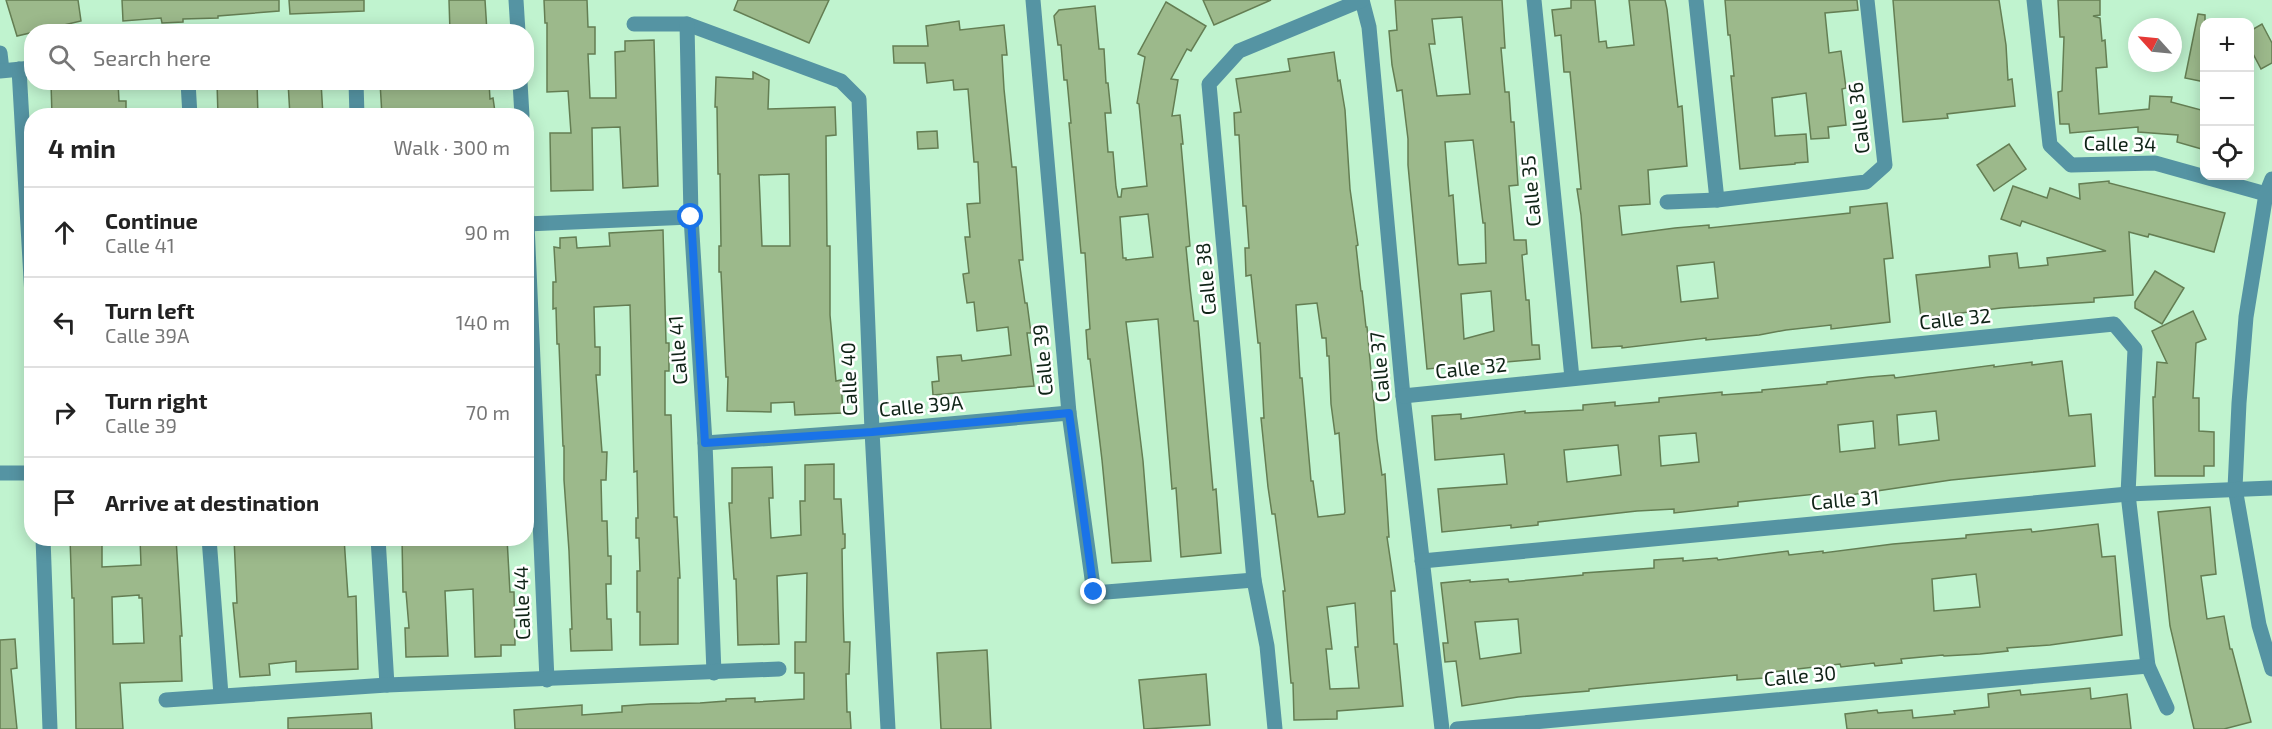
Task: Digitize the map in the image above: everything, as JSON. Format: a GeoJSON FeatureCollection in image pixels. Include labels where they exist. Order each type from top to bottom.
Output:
{"type":"FeatureCollection","features":[{"type":"Feature","properties":{"kind":"street"},"geometry":{"type":"LineString","coordinates":[[516,0],[518,24]]}},
{"type":"Feature","properties":{"kind":"street","name":"Calle 39"},"geometry":{"type":"LineString","coordinates":[[1033,0],[1069,413],[1094,592],[1254,580]]}},
{"type":"Feature","properties":{"kind":"street","name":"Calle 37"},"geometry":{"type":"LineString","coordinates":[[1362,0],[1369,27],[1403,396],[1442,729]]}},
{"type":"Feature","properties":{"kind":"street","name":"Calle 38"},"geometry":{"type":"LineString","coordinates":[[1275,729],[1267,646],[1254,580],[1209,84],[1239,51],[1362,0]]}},
{"type":"Feature","properties":{"kind":"street","name":"Calle 35"},"geometry":{"type":"LineString","coordinates":[[1534,0],[1572,378]]}},
{"type":"Feature","properties":{"kind":"street"},"geometry":{"type":"LineString","coordinates":[[1696,0],[1717,200]]}},
{"type":"Feature","properties":{"kind":"street","name":"Calle 36"},"geometry":{"type":"LineString","coordinates":[[1667,202],[1717,200],[1866,182],[1885,165],[1867,0]]}},
{"type":"Feature","properties":{"kind":"street","name":"Calle 34"},"geometry":{"type":"LineString","coordinates":[[2034,0],[2050,145],[2071,165],[2155,163],[2266,194]]}},
{"type":"Feature","properties":{"kind":"street"},"geometry":{"type":"LineString","coordinates":[[634,24],[687,24]]}},
{"type":"Feature","properties":{"kind":"street","name":"Calle 40"},"geometry":{"type":"LineString","coordinates":[[687,24],[841,81],[859,99],[872,432],[888,729]]}},
{"type":"Feature","properties":{"kind":"street","name":"Calle 41"},"geometry":{"type":"LineString","coordinates":[[687,24],[691,217],[705,443],[714,673]]}},
{"type":"Feature","properties":{"kind":"street"},"geometry":{"type":"LineString","coordinates":[[0,53],[1,71],[24,69]]}},
{"type":"Feature","properties":{"kind":"street"},"geometry":{"type":"LineString","coordinates":[[26,90],[26,108]]}},
{"type":"Feature","properties":{"kind":"street"},"geometry":{"type":"LineString","coordinates":[[188,90],[190,108]]}},
{"type":"Feature","properties":{"kind":"street"},"geometry":{"type":"LineString","coordinates":[[356,90],[357,108]]}},
{"type":"Feature","properties":{"kind":"street"},"geometry":{"type":"LineString","coordinates":[[520,90],[522,108]]}},
{"type":"Feature","properties":{"kind":"street"},"geometry":{"type":"LineString","coordinates":[[2272,179],[2266,194],[2246,317],[2235,488],[2259,625],[2272,669]]}},
{"type":"Feature","properties":{"kind":"street"},"geometry":{"type":"LineString","coordinates":[[534,224],[691,217]]}},
{"type":"Feature","properties":{"kind":"street","name":"Calle 32"},"geometry":{"type":"LineString","coordinates":[[1403,396],[2114,324],[2135,349],[2128,494],[2148,666],[2167,708]]}},
{"type":"Feature","properties":{"kind":"street","name":"Calle 44"},"geometry":{"type":"LineString","coordinates":[[534,384],[547,680]]}},
{"type":"Feature","properties":{"kind":"street","name":"Calle 39A"},"geometry":{"type":"LineString","coordinates":[[705,443],[872,432],[1069,413]]}},
{"type":"Feature","properties":{"kind":"street"},"geometry":{"type":"LineString","coordinates":[[0,473],[24,473]]}},
{"type":"Feature","properties":{"kind":"street","name":"Calle 31"},"geometry":{"type":"LineString","coordinates":[[1422,561],[2128,494],[2272,488]]}},
{"type":"Feature","properties":{"kind":"street"},"geometry":{"type":"LineString","coordinates":[[43,546],[50,729]]}},
{"type":"Feature","properties":{"kind":"street"},"geometry":{"type":"LineString","coordinates":[[210,546],[221,695]]}},
{"type":"Feature","properties":{"kind":"street"},"geometry":{"type":"LineString","coordinates":[[378,546],[387,685]]}},
{"type":"Feature","properties":{"kind":"street","name":"Calle 30"},"geometry":{"type":"LineString","coordinates":[[1457,729],[2148,666]]}},
{"type":"Feature","properties":{"kind":"street"},"geometry":{"type":"LineString","coordinates":[[166,700],[387,685],[778,669]]}},
{"type":"Feature","properties":{"kind":"building"},"geometry":{"type":"Polygon","coordinates":[[[6,0],[78,0],[81,21],[68,24],[24,24],[24,34],[17,36],[6,0]]]}},
{"type":"Feature","properties":{"kind":"building"},"geometry":{"type":"Polygon","coordinates":[[[122,0],[279,0],[279,11],[218,16],[218,18],[183,19],[183,22],[162,23],[161,18],[123,21],[122,0]]]}},
{"type":"Feature","properties":{"kind":"building"},"geometry":{"type":"Polygon","coordinates":[[[289,0],[364,0],[364,11],[290,14],[289,0]]]}},
{"type":"Feature","properties":{"kind":"building"},"geometry":{"type":"Polygon","coordinates":[[[449,0],[485,0],[486,24],[450,24],[449,0]]]}},
{"type":"Feature","properties":{"kind":"building"},"geometry":{"type":"Polygon","coordinates":[[[544,0],[587,0],[588,27],[595,27],[595,54],[588,54],[590,98],[616,98],[615,52],[625,51],[625,41],[654,40],[658,186],[623,188],[620,127],[592,128],[593,190],[551,191],[550,133],[571,133],[568,91],[547,92],[547,23],[545,23],[544,0]]]}},
{"type":"Feature","properties":{"kind":"building"},"geometry":{"type":"Polygon","coordinates":[[[738,0],[829,0],[809,43],[734,10],[738,0]]]}},
{"type":"Feature","properties":{"kind":"building"},"geometry":{"type":"Polygon","coordinates":[[[1203,0],[1271,0],[1214,25],[1203,0]]]}},
{"type":"Feature","properties":{"kind":"building"},"geometry":{"type":"Polygon","coordinates":[[[1395,0],[1502,0],[1505,48],[1501,48],[1505,92],[1509,92],[1511,122],[1514,122],[1518,185],[1509,186],[1514,240],[1526,240],[1527,254],[1522,255],[1526,300],[1529,300],[1532,345],[1539,345],[1540,359],[1427,369],[1408,165],[1408,139],[1402,90],[1397,91],[1392,65],[1389,31],[1397,30],[1395,0]],[[1462,17],[1432,19],[1435,44],[1429,44],[1437,96],[1470,94],[1462,17]],[[1473,140],[1445,142],[1449,196],[1453,195],[1458,264],[1486,263],[1485,223],[1483,223],[1473,140]],[[1491,291],[1461,294],[1464,339],[1494,331],[1491,291]]]}},
{"type":"Feature","properties":{"kind":"building"},"geometry":{"type":"Polygon","coordinates":[[[1571,0],[1595,0],[1599,42],[1606,41],[1607,48],[1634,45],[1629,0],[1665,0],[1678,107],[1682,106],[1687,166],[1648,170],[1650,204],[1619,206],[1622,235],[1675,228],[1709,225],[1709,228],[1850,213],[1850,207],[1887,203],[1893,258],[1884,259],[1890,322],[1831,329],[1831,325],[1759,335],[1706,340],[1706,338],[1622,348],[1622,346],[1592,348],[1577,189],[1581,189],[1570,72],[1564,72],[1561,35],[1555,36],[1552,10],[1571,8],[1571,0]],[[1714,262],[1677,266],[1681,302],[1718,298],[1714,262]]]}},
{"type":"Feature","properties":{"kind":"building"},"geometry":{"type":"Polygon","coordinates":[[[1725,0],[1857,0],[1858,10],[1825,13],[1829,53],[1841,51],[1846,88],[1842,89],[1846,125],[1828,127],[1829,138],[1811,139],[1806,93],[1772,98],[1775,136],[1806,134],[1808,162],[1740,169],[1731,76],[1734,76],[1725,0]]]}},
{"type":"Feature","properties":{"kind":"building"},"geometry":{"type":"Polygon","coordinates":[[[1893,0],[1999,0],[2006,45],[2008,80],[2012,79],[2015,106],[1947,114],[1948,118],[1903,122],[1893,0]]]}},
{"type":"Feature","properties":{"kind":"building"},"geometry":{"type":"Polygon","coordinates":[[[2058,0],[2100,0],[2100,15],[2093,16],[2100,18],[2102,41],[2105,40],[2107,67],[2096,68],[2099,114],[2149,109],[2150,96],[2172,97],[2171,102],[2200,110],[2200,149],[2177,142],[2178,135],[2138,132],[2138,127],[2070,133],[2069,124],[2060,124],[2058,92],[2062,91],[2064,37],[2060,37],[2058,0]]]}},
{"type":"Feature","properties":{"kind":"building"},"geometry":{"type":"Polygon","coordinates":[[[1166,2],[1206,26],[1191,51],[1187,49],[1171,79],[1178,80],[1172,116],[1180,115],[1190,246],[1186,247],[1194,321],[1198,321],[1221,553],[1181,557],[1176,488],[1172,489],[1158,319],[1126,322],[1143,461],[1151,561],[1112,563],[1102,460],[1090,359],[1088,359],[1086,330],[1090,329],[1085,253],[1081,253],[1067,80],[1064,80],[1061,45],[1058,45],[1054,16],[1059,10],[1095,6],[1099,49],[1104,49],[1111,113],[1105,113],[1108,152],[1113,152],[1118,197],[1121,197],[1122,189],[1147,186],[1139,104],[1137,103],[1145,57],[1138,54],[1166,2]],[[1148,214],[1120,217],[1123,258],[1126,260],[1153,257],[1148,214]]]}},
{"type":"Feature","properties":{"kind":"building"},"geometry":{"type":"Polygon","coordinates":[[[2198,14],[2205,15],[2205,18],[2200,18],[2200,81],[2185,78],[2198,14]]]}},
{"type":"Feature","properties":{"kind":"building"},"geometry":{"type":"Polygon","coordinates":[[[959,21],[960,30],[1004,25],[1007,55],[1002,55],[1004,89],[1012,167],[1016,167],[1023,260],[1019,260],[1031,333],[1027,333],[1034,386],[933,395],[932,382],[939,381],[937,357],[961,355],[962,361],[1011,355],[1008,327],[977,331],[974,302],[967,303],[963,274],[969,273],[965,237],[970,237],[967,204],[980,203],[978,162],[974,162],[968,89],[954,90],[953,80],[927,83],[925,63],[894,63],[893,46],[928,46],[926,26],[959,21]]]}},
{"type":"Feature","properties":{"kind":"building"},"geometry":{"type":"Polygon","coordinates":[[[2262,24],[2272,43],[2272,63],[2261,69],[2254,56],[2254,29],[2262,24]]]}},
{"type":"Feature","properties":{"kind":"building"},"geometry":{"type":"Polygon","coordinates":[[[1334,52],[1338,81],[1340,80],[1345,110],[1350,189],[1367,327],[1377,439],[1382,475],[1385,474],[1389,537],[1387,537],[1395,591],[1391,591],[1394,644],[1397,644],[1403,706],[1337,711],[1337,719],[1294,720],[1293,683],[1291,683],[1283,591],[1285,591],[1275,514],[1272,514],[1268,487],[1261,418],[1264,418],[1260,343],[1258,343],[1251,275],[1246,276],[1245,248],[1249,248],[1246,206],[1243,206],[1239,135],[1235,135],[1234,113],[1241,112],[1236,79],[1290,71],[1288,59],[1334,52]],[[1317,303],[1296,305],[1300,378],[1302,378],[1311,481],[1313,481],[1318,517],[1345,512],[1339,433],[1335,434],[1331,404],[1329,356],[1327,356],[1326,338],[1322,338],[1317,303]],[[1355,603],[1327,607],[1332,649],[1326,649],[1330,689],[1359,688],[1355,647],[1358,647],[1355,603]]]}},
{"type":"Feature","properties":{"kind":"building"},"geometry":{"type":"Polygon","coordinates":[[[753,72],[769,80],[768,109],[835,107],[836,135],[826,136],[827,246],[830,246],[830,315],[836,381],[841,380],[843,413],[795,415],[794,402],[771,403],[771,412],[727,411],[728,377],[726,377],[721,272],[719,272],[720,174],[718,174],[717,107],[715,107],[716,77],[753,79],[753,72]],[[789,174],[759,175],[762,246],[790,246],[789,174]]]}},
{"type":"Feature","properties":{"kind":"building"},"geometry":{"type":"Polygon","coordinates":[[[51,90],[118,90],[119,101],[126,101],[126,108],[52,108],[51,90]]]}},
{"type":"Feature","properties":{"kind":"building"},"geometry":{"type":"Polygon","coordinates":[[[217,90],[257,90],[258,108],[218,108],[217,90]]]}},
{"type":"Feature","properties":{"kind":"building"},"geometry":{"type":"Polygon","coordinates":[[[288,90],[321,90],[323,108],[290,108],[288,90]]]}},
{"type":"Feature","properties":{"kind":"building"},"geometry":{"type":"Polygon","coordinates":[[[380,90],[489,90],[490,99],[493,98],[494,108],[382,108],[380,90]]]}},
{"type":"Feature","properties":{"kind":"building"},"geometry":{"type":"Polygon","coordinates":[[[937,131],[938,148],[918,149],[917,132],[937,131]]]}},
{"type":"Feature","properties":{"kind":"building"},"geometry":{"type":"Polygon","coordinates":[[[2009,144],[2026,169],[1994,191],[1977,165],[2009,144]]]}},
{"type":"Feature","properties":{"kind":"building"},"geometry":{"type":"Polygon","coordinates":[[[2109,181],[2109,183],[2225,213],[2214,252],[2149,234],[2148,237],[2129,232],[2133,295],[2094,298],[2094,302],[2001,308],[1921,318],[1916,275],[1990,267],[1989,256],[2017,253],[2019,268],[2048,265],[2047,258],[2106,251],[2022,221],[2020,226],[2001,219],[2013,186],[2047,198],[2050,188],[2080,199],[2079,184],[2109,181]]]}},
{"type":"Feature","properties":{"kind":"building"},"geometry":{"type":"Polygon","coordinates":[[[663,230],[666,343],[669,343],[669,371],[665,371],[665,415],[671,415],[674,517],[677,517],[680,578],[678,578],[678,644],[640,645],[637,571],[640,571],[639,538],[636,538],[637,471],[634,472],[630,305],[594,307],[595,347],[600,347],[600,375],[596,375],[602,452],[607,452],[606,480],[601,480],[602,521],[607,521],[608,556],[611,556],[611,584],[606,584],[607,619],[611,619],[612,650],[571,651],[569,551],[559,344],[557,344],[556,308],[553,309],[553,282],[556,282],[554,247],[560,248],[560,238],[576,237],[577,248],[610,246],[609,233],[663,230]]]}},
{"type":"Feature","properties":{"kind":"building"},"geometry":{"type":"Polygon","coordinates":[[[2155,271],[2184,288],[2162,324],[2135,308],[2135,302],[2155,271]]]}},
{"type":"Feature","properties":{"kind":"building"},"geometry":{"type":"Polygon","coordinates":[[[2193,311],[2206,339],[2196,343],[2193,398],[2199,398],[2199,431],[2214,432],[2214,466],[2204,466],[2204,476],[2155,476],[2153,397],[2155,397],[2157,362],[2167,363],[2152,331],[2193,311]]]}},
{"type":"Feature","properties":{"kind":"building"},"geometry":{"type":"Polygon","coordinates":[[[2062,361],[2069,416],[2091,414],[2095,466],[1951,480],[1843,496],[1816,498],[1816,494],[1738,502],[1738,506],[1674,513],[1674,509],[1637,511],[1538,522],[1538,525],[1511,528],[1511,525],[1442,532],[1438,489],[1507,484],[1504,454],[1435,460],[1432,416],[1461,414],[1461,419],[1525,411],[1525,413],[1583,410],[1583,405],[1615,402],[1615,406],[1659,402],[1659,398],[1722,392],[1722,395],[1762,392],[1762,390],[1827,384],[1827,382],[1869,377],[1894,375],[1895,378],[2032,362],[2032,365],[2062,361]],[[1936,411],[1897,415],[1899,445],[1939,440],[1936,411]],[[1873,421],[1838,425],[1840,452],[1875,448],[1873,421]],[[1696,433],[1659,436],[1661,466],[1699,462],[1696,433]],[[1618,445],[1564,450],[1567,482],[1621,475],[1618,445]]]}},
{"type":"Feature","properties":{"kind":"building"},"geometry":{"type":"Polygon","coordinates":[[[834,464],[834,499],[841,499],[843,534],[845,534],[845,548],[842,549],[844,642],[850,642],[849,674],[846,674],[847,712],[850,712],[851,729],[515,729],[514,710],[582,705],[582,715],[622,712],[622,706],[700,703],[726,701],[726,699],[755,698],[755,702],[804,699],[804,673],[795,673],[795,642],[806,642],[807,573],[777,576],[779,644],[738,645],[736,579],[734,579],[729,503],[732,503],[732,468],[772,467],[773,498],[769,498],[771,538],[801,535],[800,501],[805,501],[805,465],[834,464]]]}},
{"type":"Feature","properties":{"kind":"building"},"geometry":{"type":"Polygon","coordinates":[[[2210,507],[2216,574],[2201,576],[2207,619],[2224,616],[2230,649],[2232,649],[2251,722],[2224,729],[2194,729],[2170,626],[2158,512],[2210,507]]]}},
{"type":"Feature","properties":{"kind":"building"},"geometry":{"type":"Polygon","coordinates":[[[2098,524],[2102,557],[2115,556],[2122,635],[2050,645],[2007,648],[2008,651],[1901,659],[1902,663],[1875,666],[1874,663],[1841,667],[1840,664],[1764,673],[1764,678],[1737,680],[1737,675],[1629,685],[1518,697],[1462,706],[1456,661],[1445,662],[1443,643],[1448,643],[1441,583],[1508,579],[1509,582],[1583,575],[1583,573],[1654,568],[1654,560],[1683,558],[1683,561],[1717,558],[1718,560],[1788,551],[1789,555],[1823,551],[1823,553],[1966,538],[1966,535],[2031,529],[2032,532],[2098,524]],[[1976,574],[1932,579],[1934,611],[1980,607],[1976,574]],[[1518,619],[1475,622],[1480,659],[1521,653],[1518,619]]]}},
{"type":"Feature","properties":{"kind":"building"},"geometry":{"type":"Polygon","coordinates":[[[70,546],[102,546],[102,567],[141,565],[140,546],[176,546],[182,636],[180,636],[182,681],[120,683],[123,729],[76,729],[74,598],[72,598],[70,546]],[[139,595],[112,597],[113,644],[144,643],[142,598],[139,598],[139,595]]]}},
{"type":"Feature","properties":{"kind":"building"},"geometry":{"type":"Polygon","coordinates":[[[234,546],[345,546],[348,597],[356,596],[358,669],[296,672],[296,661],[269,664],[270,675],[240,677],[233,603],[237,603],[234,546]]]}},
{"type":"Feature","properties":{"kind":"building"},"geometry":{"type":"Polygon","coordinates":[[[402,546],[507,546],[510,592],[514,592],[515,645],[501,645],[501,656],[475,657],[473,589],[445,591],[448,656],[406,657],[405,628],[409,628],[406,592],[403,592],[402,546]]]}},
{"type":"Feature","properties":{"kind":"building"},"geometry":{"type":"Polygon","coordinates":[[[15,639],[17,668],[11,669],[17,729],[0,729],[0,640],[15,639]]]}},
{"type":"Feature","properties":{"kind":"building"},"geometry":{"type":"Polygon","coordinates":[[[987,650],[991,729],[941,729],[937,653],[987,650]]]}},
{"type":"Feature","properties":{"kind":"building"},"geometry":{"type":"Polygon","coordinates":[[[1206,674],[1210,725],[1144,729],[1139,680],[1206,674]]]}},
{"type":"Feature","properties":{"kind":"building"},"geometry":{"type":"Polygon","coordinates":[[[2090,688],[2091,699],[2127,694],[2131,729],[1847,729],[1845,714],[1877,710],[1878,713],[1912,710],[1913,718],[1955,714],[1954,711],[1989,707],[1988,694],[2020,690],[2021,695],[2090,688]]]}},
{"type":"Feature","properties":{"kind":"building"},"geometry":{"type":"Polygon","coordinates":[[[371,713],[372,729],[288,729],[288,718],[371,713]]]}},
{"type":"Feature","properties":{"kind":"route"},"geometry":{"type":"LineString","coordinates":[[691,217],[705,443],[872,432],[1069,413],[1094,592]]}}]}
